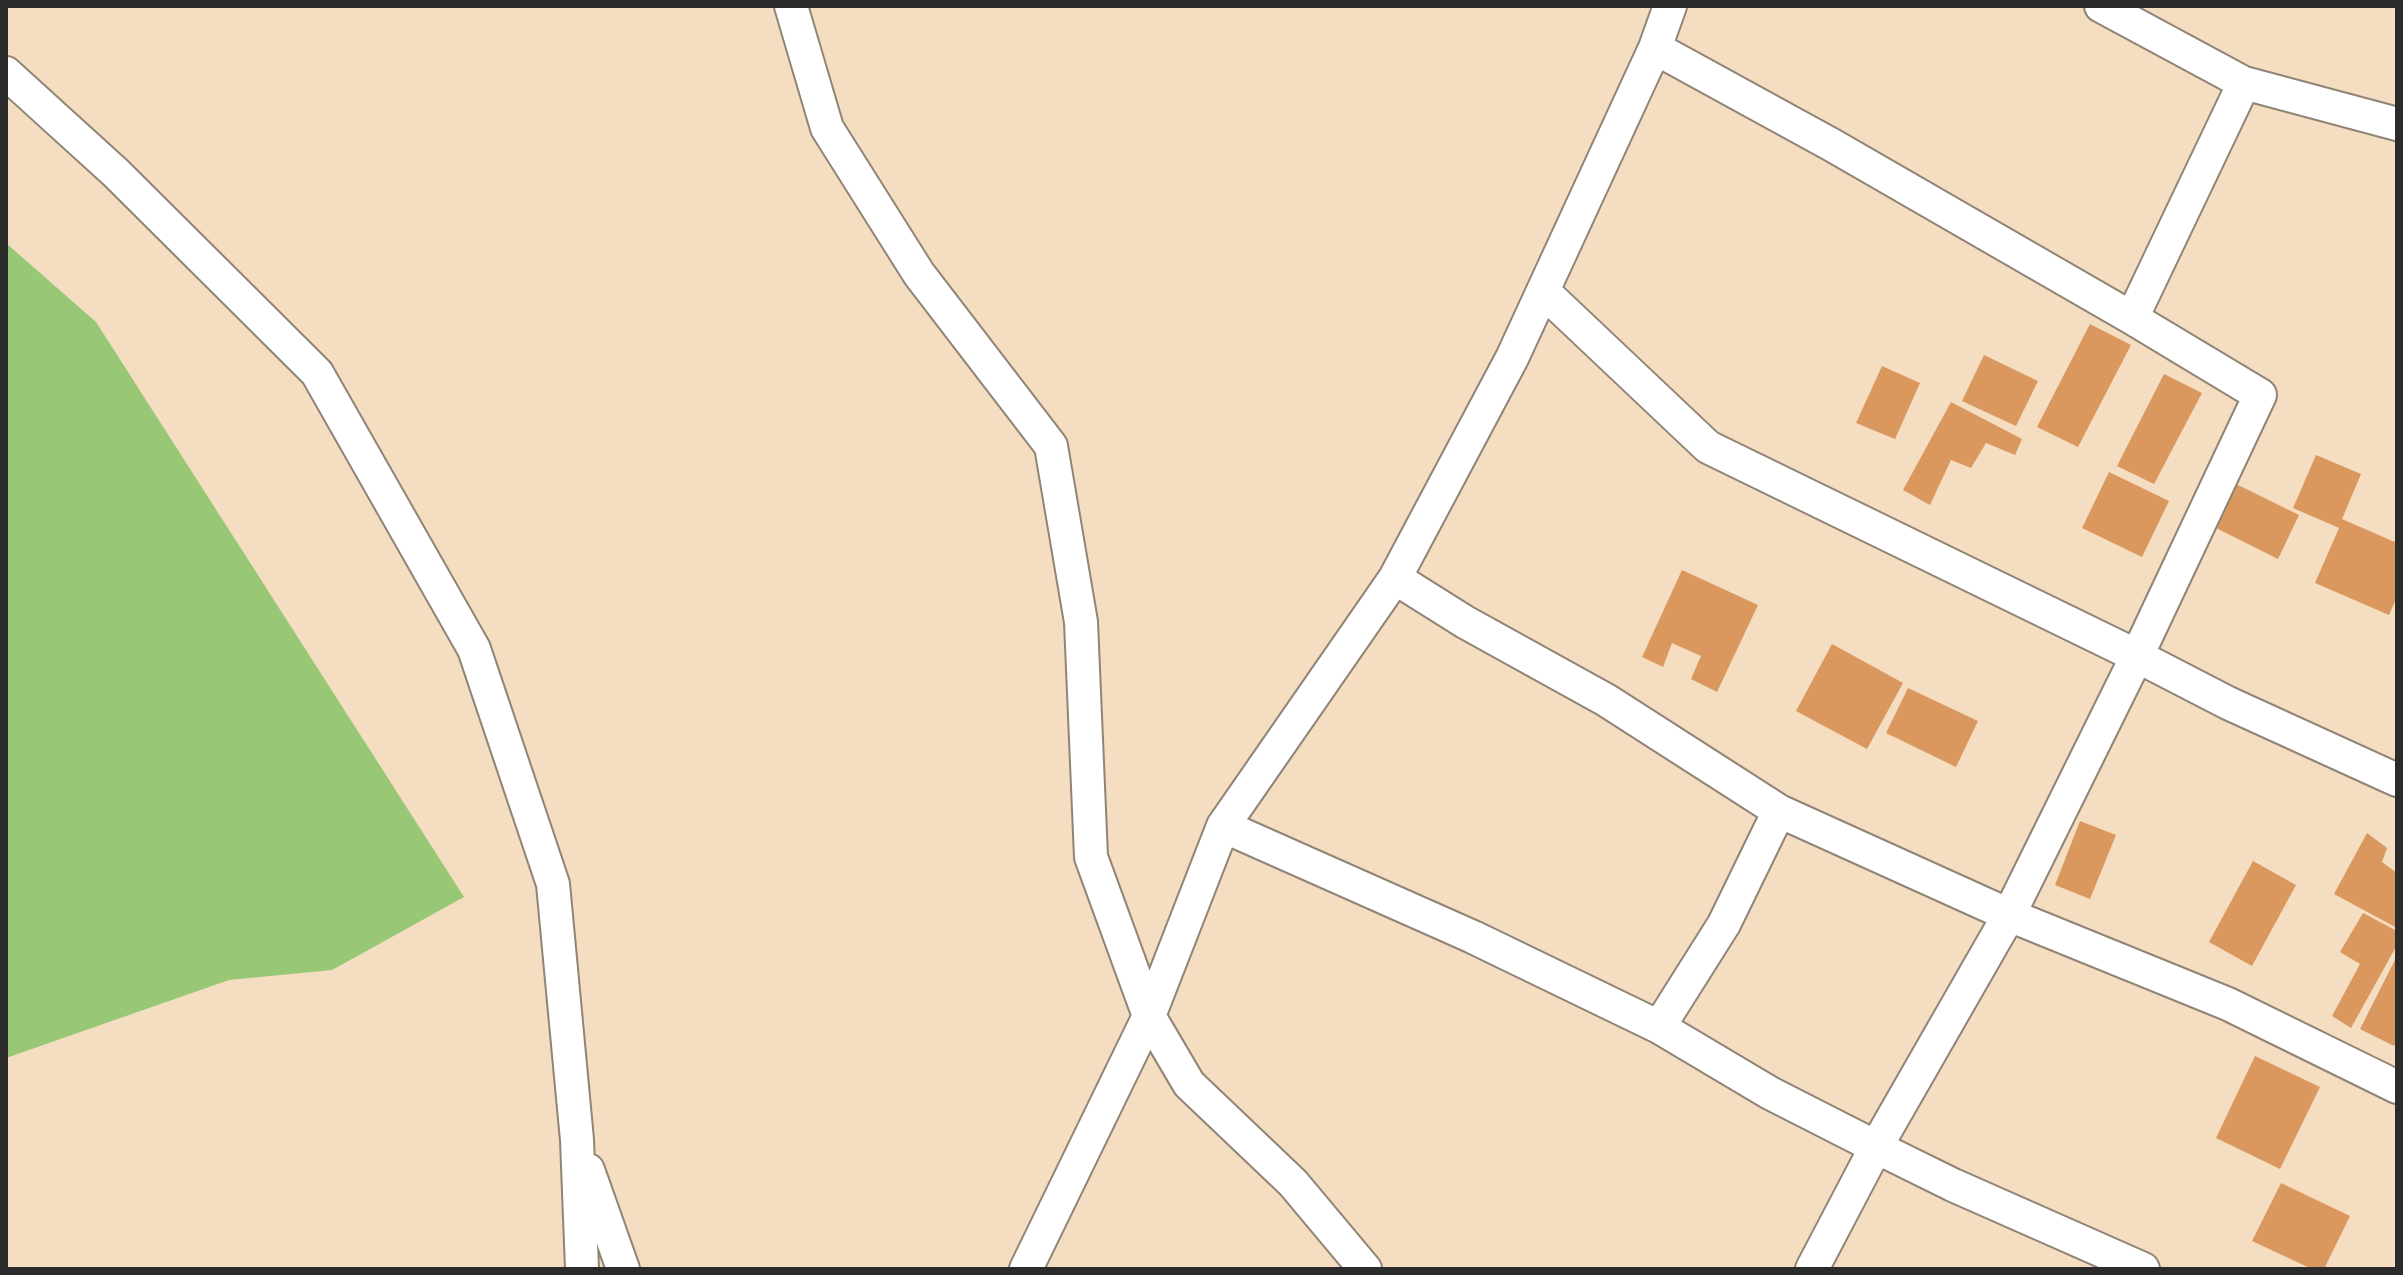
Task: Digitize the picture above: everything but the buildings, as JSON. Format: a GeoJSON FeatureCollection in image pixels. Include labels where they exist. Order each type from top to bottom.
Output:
{"type":"FeatureCollection","features":[{"type":"Feature","properties":{"kind":"street"},"geometry":{"type":"LineString","coordinates":[[791,6],[827,128],[919,274],[1051,446],[1081,622],[1091,857],[1149,1016],[1189,1084],[1293,1183],[1365,1269]]}},
{"type":"Feature","properties":{"kind":"street"},"geometry":{"type":"LineString","coordinates":[[1026,1269],[1149,1016],[1223,826],[1395,578],[1512,358],[1655,48],[1670,6]]}},
{"type":"Feature","properties":{"kind":"street"},"geometry":{"type":"LineString","coordinates":[[2101,6],[2244,83],[2397,124]]}},
{"type":"Feature","properties":{"kind":"street"},"geometry":{"type":"LineString","coordinates":[[1655,48],[1832,145],[2260,395],[2137,656],[2009,915],[1876,1147],[1812,1269]]}},
{"type":"Feature","properties":{"kind":"street"},"geometry":{"type":"LineString","coordinates":[[6,73],[116,173],[317,373],[474,649],[553,884],[577,1140],[582,1269]]}},
{"type":"Feature","properties":{"kind":"street"},"geometry":{"type":"LineString","coordinates":[[2132,318],[2244,83]]}},
{"type":"Feature","properties":{"kind":"street"},"geometry":{"type":"LineString","coordinates":[[1543,291],[1708,447],[2228,703],[2397,780]]}},
{"type":"Feature","properties":{"kind":"street"},"geometry":{"type":"LineString","coordinates":[[1395,578],[1465,622],[1606,700],[1779,811],[2009,915],[2228,1004],[2397,1087]]}},
{"type":"Feature","properties":{"kind":"street"},"geometry":{"type":"LineString","coordinates":[[1659,1027],[1724,924],[1779,811]]}},
{"type":"Feature","properties":{"kind":"street"},"geometry":{"type":"LineString","coordinates":[[1223,826],[1473,937],[1659,1027],[1770,1093],[1876,1147],[1953,1185],[2143,1269]]}},
{"type":"Feature","properties":{"kind":"street"},"geometry":{"type":"LineString","coordinates":[[577,1140],[623,1269]]}},
{"type":"Feature","properties":{"kind":"green space"},"geometry":{"type":"Polygon","coordinates":[[[6,243],[96,322],[464,897],[332,970],[229,980],[6,1058],[6,243]]]}}]}
